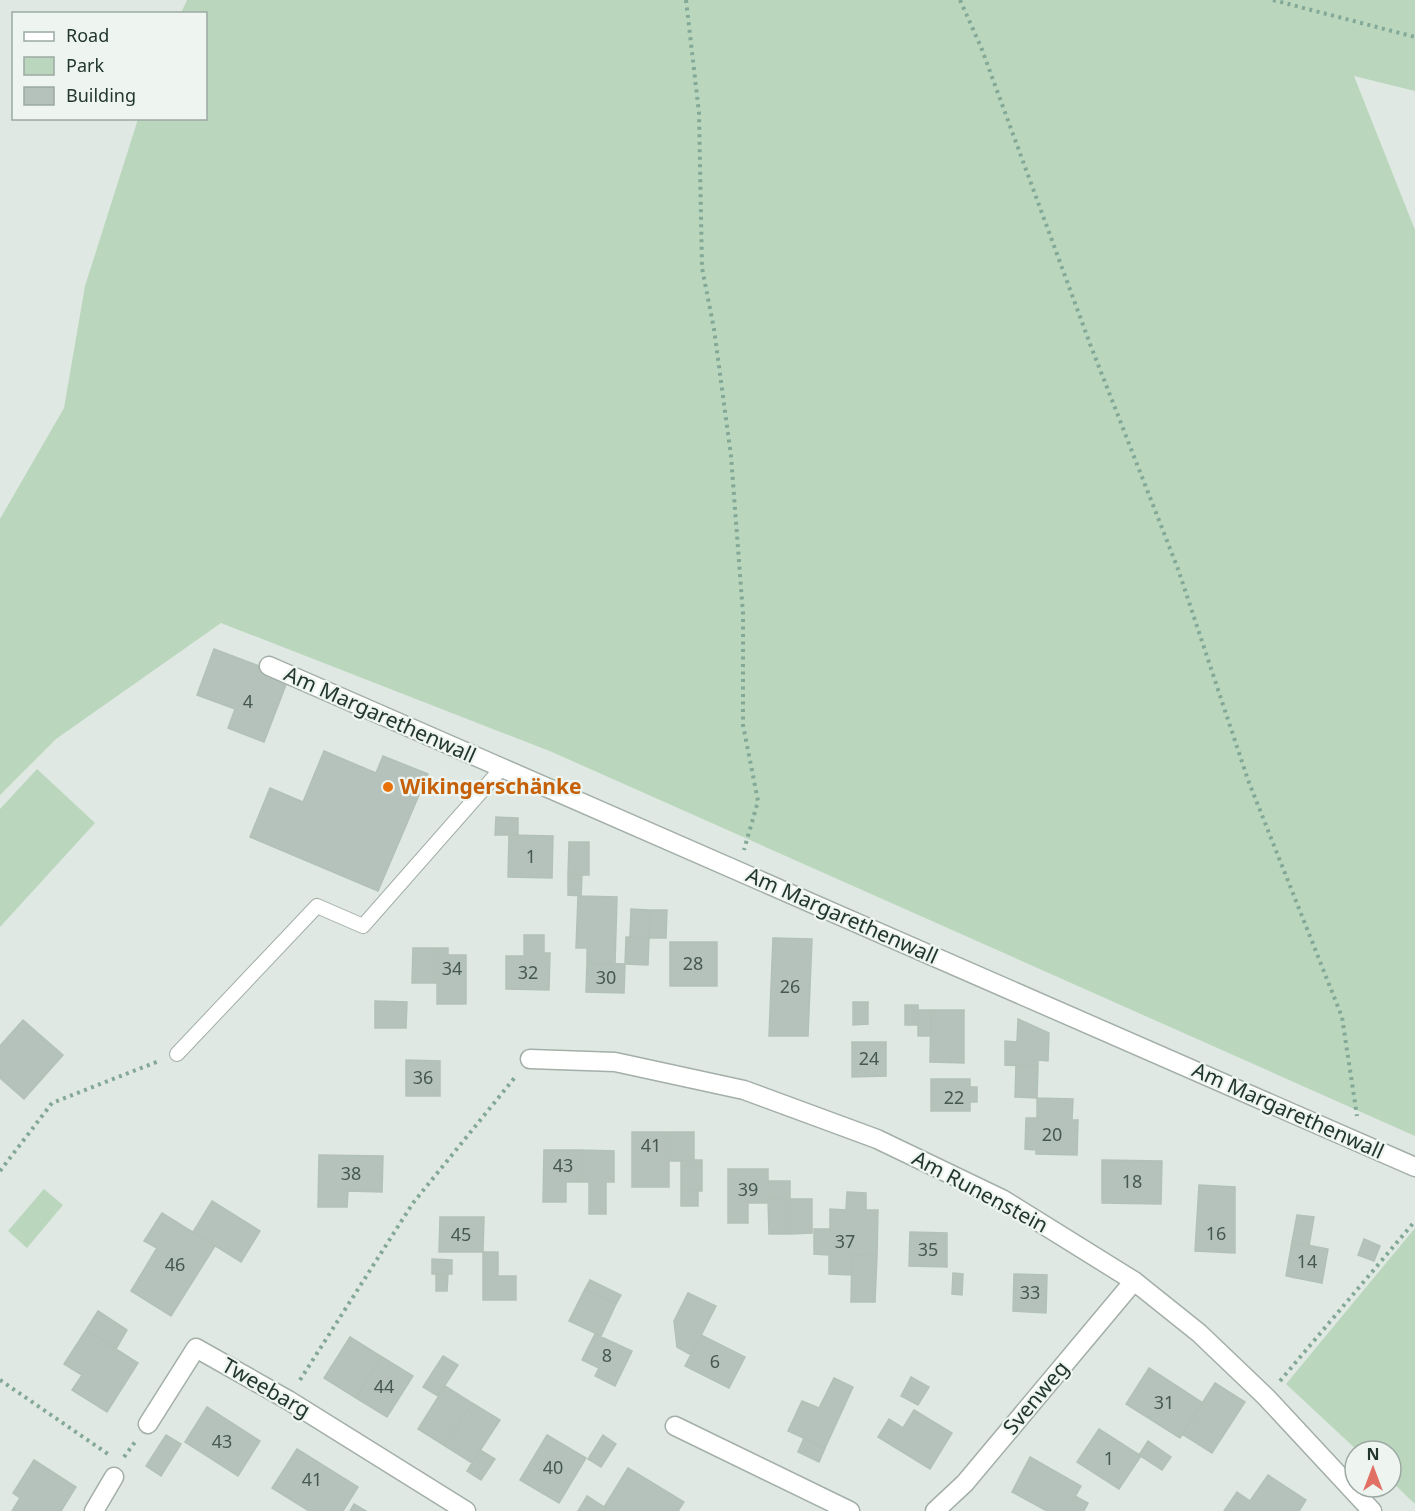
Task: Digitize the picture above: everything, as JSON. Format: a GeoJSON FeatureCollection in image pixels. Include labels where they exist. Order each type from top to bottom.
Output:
{"type":"FeatureCollection","features":[{"type":"Feature","properties":{"kind":"street","name":"Am Margarethenwall"},"geometry":{"type":"LineString","coordinates":[[269,666],[1415,1167]]}},
{"type":"Feature","properties":{"kind":"street","name":"Am Runenstein"},"geometry":{"type":"LineString","coordinates":[[530,1059],[615,1062],[755,1094],[877,1139],[1002,1198],[1134,1281],[1199,1333],[1266,1397],[1372,1511]]}},
{"type":"Feature","properties":{"kind":"street","name":"Svenweg"},"geometry":{"type":"LineString","coordinates":[[935,1511],[965,1483],[1134,1281]]}},
{"type":"Feature","properties":{"kind":"street","name":"Tweebarg"},"geometry":{"type":"LineString","coordinates":[[148,1424],[196,1348],[288,1400],[466,1511]]}},
{"type":"Feature","properties":{"kind":"street"},"geometry":{"type":"LineString","coordinates":[[675,1426],[850,1511]]}},
{"type":"Feature","properties":{"kind":"street"},"geometry":{"type":"LineString","coordinates":[[94,1511],[118,1470]]}},
{"type":"Feature","properties":{"kind":"lane"},"geometry":{"type":"LineString","coordinates":[[177,1054],[317,906],[363,926],[501,769]]}},
{"type":"Feature","properties":{"kind":"path"},"geometry":{"type":"LineString","coordinates":[[686,0],[699,113],[702,268],[714,330],[732,467],[743,614],[743,725],[758,801],[738,871]]}},
{"type":"Feature","properties":{"kind":"path"},"geometry":{"type":"LineString","coordinates":[[960,0],[981,47],[1090,344],[1178,569],[1248,780],[1342,1017],[1361,1142]]}},
{"type":"Feature","properties":{"kind":"path"},"geometry":{"type":"LineString","coordinates":[[1273,0],[1415,37]]}},
{"type":"Feature","properties":{"kind":"path"},"geometry":{"type":"LineString","coordinates":[[0,1171],[52,1103],[177,1054]]}},
{"type":"Feature","properties":{"kind":"path"},"geometry":{"type":"LineString","coordinates":[[288,1400],[413,1203],[530,1059]]}},
{"type":"Feature","properties":{"kind":"path"},"geometry":{"type":"LineString","coordinates":[[1266,1397],[1415,1221]]}},
{"type":"Feature","properties":{"kind":"path"},"geometry":{"type":"LineString","coordinates":[[0,1380],[118,1470],[148,1424]]}},
{"type":"Feature","properties":{"kind":"green space"},"geometry":{"type":"Polygon","coordinates":[[[187,0],[1415,0],[1415,91],[1354,76],[1415,230],[1415,1136],[552,752],[221,623],[56,739],[0,795],[0,519],[64,408],[85,286],[138,120],[207,120],[207,12],[181,12],[187,0]]]}},
{"type":"Feature","properties":{"kind":"green space"},"geometry":{"type":"Polygon","coordinates":[[[37,769],[95,823],[0,927],[0,809],[37,769]]]}},
{"type":"Feature","properties":{"kind":"green space"},"geometry":{"type":"Polygon","coordinates":[[[44,1189],[63,1205],[27,1248],[8,1231],[44,1189]]]}},
{"type":"Feature","properties":{"kind":"green space"},"geometry":{"type":"Polygon","coordinates":[[[1415,1228],[1415,1504],[1403,1492],[1403,1439],[1345,1439],[1286,1384],[1415,1228]]]}},
{"type":"Feature","properties":{"kind":"building"},"geometry":{"type":"Polygon","coordinates":[[[214,649],[289,677],[264,742],[228,728],[235,709],[197,695],[214,649]]]}},
{"type":"Feature","properties":{"kind":"building"},"geometry":{"type":"Polygon","coordinates":[[[324,751],[376,773],[383,756],[428,774],[378,891],[250,837],[270,788],[303,802],[324,751]]]}},
{"type":"Feature","properties":{"kind":"building"},"geometry":{"type":"Polygon","coordinates":[[[496,817],[518,818],[518,835],[495,835],[496,817]]]}},
{"type":"Feature","properties":{"kind":"building"},"geometry":{"type":"Polygon","coordinates":[[[509,835],[553,836],[552,878],[508,877],[509,835]]]}},
{"type":"Feature","properties":{"kind":"building"},"geometry":{"type":"Polygon","coordinates":[[[569,842],[589,842],[589,875],[568,875],[569,842]]]}},
{"type":"Feature","properties":{"kind":"building"},"geometry":{"type":"Polygon","coordinates":[[[568,875],[582,875],[581,896],[568,895],[568,875]]]}},
{"type":"Feature","properties":{"kind":"building"},"geometry":{"type":"Polygon","coordinates":[[[578,896],[617,897],[615,964],[587,963],[587,948],[576,948],[578,896]]]}},
{"type":"Feature","properties":{"kind":"building"},"geometry":{"type":"Polygon","coordinates":[[[631,909],[650,910],[649,938],[630,937],[631,909]]]}},
{"type":"Feature","properties":{"kind":"building"},"geometry":{"type":"Polygon","coordinates":[[[650,910],[667,910],[666,938],[649,938],[650,910]]]}},
{"type":"Feature","properties":{"kind":"building"},"geometry":{"type":"Polygon","coordinates":[[[524,935],[544,935],[544,953],[550,953],[549,990],[506,989],[506,956],[524,956],[524,935]]]}},
{"type":"Feature","properties":{"kind":"building"},"geometry":{"type":"Polygon","coordinates":[[[626,937],[649,938],[648,965],[625,964],[626,937]]]}},
{"type":"Feature","properties":{"kind":"building"},"geometry":{"type":"Polygon","coordinates":[[[773,938],[812,939],[808,1036],[769,1036],[773,938]]]}},
{"type":"Feature","properties":{"kind":"building"},"geometry":{"type":"Polygon","coordinates":[[[670,942],[717,942],[717,986],[670,986],[670,942]]]}},
{"type":"Feature","properties":{"kind":"building"},"geometry":{"type":"Polygon","coordinates":[[[413,948],[437,948],[437,983],[412,983],[413,948]]]}},
{"type":"Feature","properties":{"kind":"building"},"geometry":{"type":"Polygon","coordinates":[[[437,948],[448,948],[448,955],[466,955],[466,1004],[437,1004],[437,948]]]}},
{"type":"Feature","properties":{"kind":"building"},"geometry":{"type":"Polygon","coordinates":[[[587,963],[625,964],[624,993],[586,992],[587,963]]]}},
{"type":"Feature","properties":{"kind":"building"},"geometry":{"type":"Polygon","coordinates":[[[375,1001],[407,1002],[406,1028],[375,1028],[375,1001]]]}},
{"type":"Feature","properties":{"kind":"building"},"geometry":{"type":"Polygon","coordinates":[[[853,1002],[868,1002],[868,1024],[853,1025],[853,1002]]]}},
{"type":"Feature","properties":{"kind":"building"},"geometry":{"type":"Polygon","coordinates":[[[905,1005],[918,1005],[918,1025],[905,1025],[905,1005]]]}},
{"type":"Feature","properties":{"kind":"building"},"geometry":{"type":"Polygon","coordinates":[[[918,1010],[931,1010],[931,1036],[918,1036],[918,1010]]]}},
{"type":"Feature","properties":{"kind":"building"},"geometry":{"type":"Polygon","coordinates":[[[931,1010],[964,1010],[964,1063],[930,1062],[931,1010]]]}},
{"type":"Feature","properties":{"kind":"building"},"geometry":{"type":"Polygon","coordinates":[[[1018,1019],[1049,1033],[1048,1061],[1038,1060],[1038,1066],[1005,1065],[1005,1041],[1017,1042],[1018,1019]]]}},
{"type":"Feature","properties":{"kind":"building"},"geometry":{"type":"Polygon","coordinates":[[[23,1020],[63,1055],[24,1099],[0,1078],[0,1046],[23,1020]]]}},
{"type":"Feature","properties":{"kind":"building"},"geometry":{"type":"Polygon","coordinates":[[[852,1042],[886,1042],[886,1076],[852,1077],[852,1042]]]}},
{"type":"Feature","properties":{"kind":"building"},"geometry":{"type":"Polygon","coordinates":[[[406,1060],[440,1061],[440,1096],[406,1096],[406,1060]]]}},
{"type":"Feature","properties":{"kind":"building"},"geometry":{"type":"Polygon","coordinates":[[[1016,1065],[1038,1066],[1037,1098],[1015,1097],[1016,1065]]]}},
{"type":"Feature","properties":{"kind":"building"},"geometry":{"type":"Polygon","coordinates":[[[931,1079],[970,1079],[970,1087],[977,1087],[977,1102],[970,1102],[970,1111],[931,1111],[931,1079]]]}},
{"type":"Feature","properties":{"kind":"building"},"geometry":{"type":"Polygon","coordinates":[[[1037,1098],[1073,1099],[1072,1120],[1078,1120],[1077,1155],[1036,1154],[1036,1150],[1025,1149],[1026,1118],[1037,1118],[1037,1098]]]}},
{"type":"Feature","properties":{"kind":"building"},"geometry":{"type":"Polygon","coordinates":[[[632,1132],[669,1132],[669,1187],[632,1187],[632,1132]]]}},
{"type":"Feature","properties":{"kind":"building"},"geometry":{"type":"Polygon","coordinates":[[[669,1132],[694,1132],[694,1160],[669,1161],[669,1132]]]}},
{"type":"Feature","properties":{"kind":"building"},"geometry":{"type":"Polygon","coordinates":[[[544,1150],[583,1150],[583,1182],[566,1182],[566,1202],[543,1202],[544,1150]]]}},
{"type":"Feature","properties":{"kind":"building"},"geometry":{"type":"Polygon","coordinates":[[[583,1150],[614,1151],[614,1182],[606,1182],[606,1214],[589,1214],[589,1182],[583,1182],[583,1150]]]}},
{"type":"Feature","properties":{"kind":"building"},"geometry":{"type":"Polygon","coordinates":[[[319,1155],[383,1156],[382,1192],[348,1191],[347,1207],[318,1207],[319,1155]]]}},
{"type":"Feature","properties":{"kind":"building"},"geometry":{"type":"Polygon","coordinates":[[[681,1160],[702,1160],[702,1191],[681,1191],[681,1160]]]}},
{"type":"Feature","properties":{"kind":"building"},"geometry":{"type":"Polygon","coordinates":[[[1102,1160],[1162,1161],[1161,1204],[1102,1203],[1102,1160]]]}},
{"type":"Feature","properties":{"kind":"building"},"geometry":{"type":"Polygon","coordinates":[[[728,1169],[768,1169],[768,1203],[748,1203],[748,1223],[728,1223],[728,1169]]]}},
{"type":"Feature","properties":{"kind":"building"},"geometry":{"type":"Polygon","coordinates":[[[768,1181],[790,1181],[790,1199],[768,1199],[768,1181]]]}},
{"type":"Feature","properties":{"kind":"building"},"geometry":{"type":"Polygon","coordinates":[[[1199,1185],[1235,1187],[1235,1253],[1195,1251],[1199,1185]]]}},
{"type":"Feature","properties":{"kind":"building"},"geometry":{"type":"Polygon","coordinates":[[[681,1191],[698,1191],[698,1206],[681,1206],[681,1191]]]}},
{"type":"Feature","properties":{"kind":"building"},"geometry":{"type":"Polygon","coordinates":[[[847,1192],[866,1193],[866,1210],[878,1210],[877,1256],[852,1255],[852,1275],[829,1274],[829,1255],[814,1254],[814,1229],[830,1229],[830,1209],[846,1210],[847,1192]]]}},
{"type":"Feature","properties":{"kind":"building"},"geometry":{"type":"Polygon","coordinates":[[[768,1199],[790,1199],[790,1234],[769,1234],[768,1199]]]}},
{"type":"Feature","properties":{"kind":"building"},"geometry":{"type":"Polygon","coordinates":[[[790,1199],[812,1199],[812,1233],[790,1234],[790,1199]]]}},
{"type":"Feature","properties":{"kind":"building"},"geometry":{"type":"Polygon","coordinates":[[[212,1201],[260,1231],[241,1262],[193,1232],[212,1201]]]}},
{"type":"Feature","properties":{"kind":"building"},"geometry":{"type":"Polygon","coordinates":[[[162,1213],[215,1246],[171,1316],[131,1291],[157,1248],[144,1241],[162,1213]]]}},
{"type":"Feature","properties":{"kind":"building"},"geometry":{"type":"Polygon","coordinates":[[[1297,1215],[1314,1217],[1309,1246],[1292,1242],[1297,1215]]]}},
{"type":"Feature","properties":{"kind":"building"},"geometry":{"type":"Polygon","coordinates":[[[440,1217],[484,1217],[483,1252],[439,1252],[440,1217]]]}},
{"type":"Feature","properties":{"kind":"building"},"geometry":{"type":"Polygon","coordinates":[[[910,1232],[947,1233],[947,1267],[909,1266],[910,1232]]]}},
{"type":"Feature","properties":{"kind":"building"},"geometry":{"type":"Polygon","coordinates":[[[1364,1239],[1380,1246],[1374,1261],[1358,1255],[1364,1239]]]}},
{"type":"Feature","properties":{"kind":"building"},"geometry":{"type":"Polygon","coordinates":[[[1292,1242],[1328,1249],[1322,1283],[1286,1276],[1292,1242]]]}},
{"type":"Feature","properties":{"kind":"building"},"geometry":{"type":"Polygon","coordinates":[[[483,1252],[498,1252],[498,1276],[516,1276],[516,1300],[483,1300],[483,1252]]]}},
{"type":"Feature","properties":{"kind":"building"},"geometry":{"type":"Polygon","coordinates":[[[852,1255],[877,1256],[875,1302],[851,1302],[852,1255]]]}},
{"type":"Feature","properties":{"kind":"building"},"geometry":{"type":"Polygon","coordinates":[[[432,1259],[452,1260],[452,1274],[432,1274],[432,1259]]]}},
{"type":"Feature","properties":{"kind":"building"},"geometry":{"type":"Polygon","coordinates":[[[953,1273],[963,1274],[962,1295],[952,1294],[953,1273]]]}},
{"type":"Feature","properties":{"kind":"building"},"geometry":{"type":"Polygon","coordinates":[[[436,1274],[448,1274],[447,1291],[436,1291],[436,1274]]]}},
{"type":"Feature","properties":{"kind":"building"},"geometry":{"type":"Polygon","coordinates":[[[1014,1274],[1047,1275],[1046,1313],[1013,1311],[1014,1274]]]}},
{"type":"Feature","properties":{"kind":"building"},"geometry":{"type":"Polygon","coordinates":[[[590,1280],[621,1295],[616,1304],[585,1289],[590,1280]]]}},
{"type":"Feature","properties":{"kind":"building"},"geometry":{"type":"Polygon","coordinates":[[[585,1289],[616,1304],[601,1336],[569,1321],[585,1289]]]}},
{"type":"Feature","properties":{"kind":"building"},"geometry":{"type":"Polygon","coordinates":[[[688,1293],[716,1306],[691,1355],[677,1347],[674,1321],[688,1293]]]}},
{"type":"Feature","properties":{"kind":"building"},"geometry":{"type":"Polygon","coordinates":[[[98,1311],[127,1330],[116,1349],[86,1330],[98,1311]]]}},
{"type":"Feature","properties":{"kind":"building"},"geometry":{"type":"Polygon","coordinates":[[[86,1330],[138,1363],[107,1412],[72,1390],[82,1375],[64,1364],[86,1330]]]}},
{"type":"Feature","properties":{"kind":"building"},"geometry":{"type":"Polygon","coordinates":[[[595,1334],[632,1351],[615,1386],[595,1376],[599,1368],[582,1360],[595,1334]]]}},
{"type":"Feature","properties":{"kind":"building"},"geometry":{"type":"Polygon","coordinates":[[[701,1335],[745,1357],[729,1388],[685,1366],[701,1335]]]}},
{"type":"Feature","properties":{"kind":"building"},"geometry":{"type":"Polygon","coordinates":[[[350,1337],[382,1357],[356,1398],[324,1378],[350,1337]]]}},
{"type":"Feature","properties":{"kind":"building"},"geometry":{"type":"Polygon","coordinates":[[[443,1356],[458,1365],[438,1396],[423,1387],[443,1356]]]}},
{"type":"Feature","properties":{"kind":"building"},"geometry":{"type":"Polygon","coordinates":[[[382,1357],[413,1376],[387,1417],[356,1398],[382,1357]]]}},
{"type":"Feature","properties":{"kind":"building"},"geometry":{"type":"Polygon","coordinates":[[[1149,1368],[1203,1403],[1180,1438],[1126,1404],[1149,1368]]]}},
{"type":"Feature","properties":{"kind":"building"},"geometry":{"type":"Polygon","coordinates":[[[911,1377],[929,1387],[918,1405],[901,1396],[911,1377]]]}},
{"type":"Feature","properties":{"kind":"building"},"geometry":{"type":"Polygon","coordinates":[[[834,1378],[853,1387],[825,1448],[788,1431],[802,1401],[819,1408],[834,1378]]]}},
{"type":"Feature","properties":{"kind":"building"},"geometry":{"type":"Polygon","coordinates":[[[1215,1383],[1245,1402],[1212,1453],[1182,1434],[1215,1383]]]}},
{"type":"Feature","properties":{"kind":"building"},"geometry":{"type":"Polygon","coordinates":[[[445,1386],[472,1403],[445,1446],[418,1429],[445,1386]]]}},
{"type":"Feature","properties":{"kind":"building"},"geometry":{"type":"Polygon","coordinates":[[[472,1403],[500,1420],[472,1463],[445,1446],[472,1403]]]}},
{"type":"Feature","properties":{"kind":"building"},"geometry":{"type":"Polygon","coordinates":[[[207,1407],[260,1441],[238,1476],[185,1442],[207,1407]]]}},
{"type":"Feature","properties":{"kind":"building"},"geometry":{"type":"Polygon","coordinates":[[[914,1410],[952,1433],[930,1469],[878,1437],[889,1419],[903,1428],[914,1410]]]}},
{"type":"Feature","properties":{"kind":"building"},"geometry":{"type":"Polygon","coordinates":[[[1099,1429],[1141,1456],[1119,1489],[1077,1462],[1099,1429]]]}},
{"type":"Feature","properties":{"kind":"building"},"geometry":{"type":"Polygon","coordinates":[[[166,1435],[181,1444],[161,1476],[146,1466],[166,1435]]]}},
{"type":"Feature","properties":{"kind":"building"},"geometry":{"type":"Polygon","coordinates":[[[547,1435],[586,1458],[559,1503],[520,1480],[547,1435]]]}},
{"type":"Feature","properties":{"kind":"building"},"geometry":{"type":"Polygon","coordinates":[[[603,1435],[616,1444],[601,1467],[588,1459],[603,1435]]]}},
{"type":"Feature","properties":{"kind":"building"},"geometry":{"type":"Polygon","coordinates":[[[804,1438],[825,1448],[819,1462],[798,1452],[804,1438]]]}},
{"type":"Feature","properties":{"kind":"building"},"geometry":{"type":"Polygon","coordinates":[[[1148,1441],[1171,1457],[1162,1470],[1139,1455],[1148,1441]]]}},
{"type":"Feature","properties":{"kind":"building"},"geometry":{"type":"Polygon","coordinates":[[[297,1449],[358,1487],[343,1511],[309,1511],[272,1488],[297,1449]]]}},
{"type":"Feature","properties":{"kind":"building"},"geometry":{"type":"Polygon","coordinates":[[[480,1450],[495,1459],[481,1480],[467,1471],[480,1450]]]}},
{"type":"Feature","properties":{"kind":"building"},"geometry":{"type":"Polygon","coordinates":[[[1030,1457],[1081,1486],[1067,1511],[1047,1511],[1012,1492],[1030,1457]]]}},
{"type":"Feature","properties":{"kind":"building"},"geometry":{"type":"Polygon","coordinates":[[[34,1460],[76,1487],[61,1511],[12,1511],[20,1498],[13,1493],[34,1460]]]}},
{"type":"Feature","properties":{"kind":"building"},"geometry":{"type":"Polygon","coordinates":[[[628,1468],[684,1502],[678,1511],[611,1511],[604,1507],[628,1468]]]}},
{"type":"Feature","properties":{"kind":"building"},"geometry":{"type":"Polygon","coordinates":[[[1268,1475],[1306,1500],[1299,1511],[1243,1511],[1268,1475]]]}},
{"type":"Feature","properties":{"kind":"building"},"geometry":{"type":"Polygon","coordinates":[[[1237,1492],[1250,1501],[1243,1511],[1224,1511],[1237,1492]]]}},
{"type":"Feature","properties":{"kind":"building"},"geometry":{"type":"Polygon","coordinates":[[[587,1496],[604,1507],[611,1511],[578,1511],[587,1496]]]}},
{"type":"Feature","properties":{"kind":"building"},"geometry":{"type":"Polygon","coordinates":[[[1075,1496],[1088,1503],[1084,1511],[1067,1511],[1075,1496]]]}},
{"type":"Feature","properties":{"kind":"building"},"geometry":{"type":"Polygon","coordinates":[[[354,1504],[366,1511],[350,1511],[354,1504]]]}},
{"type":"Feature","properties":{"kind":"place","name":"Wikingerschänke"},"geometry":{"type":"Point","coordinates":[388,787]}}]}
